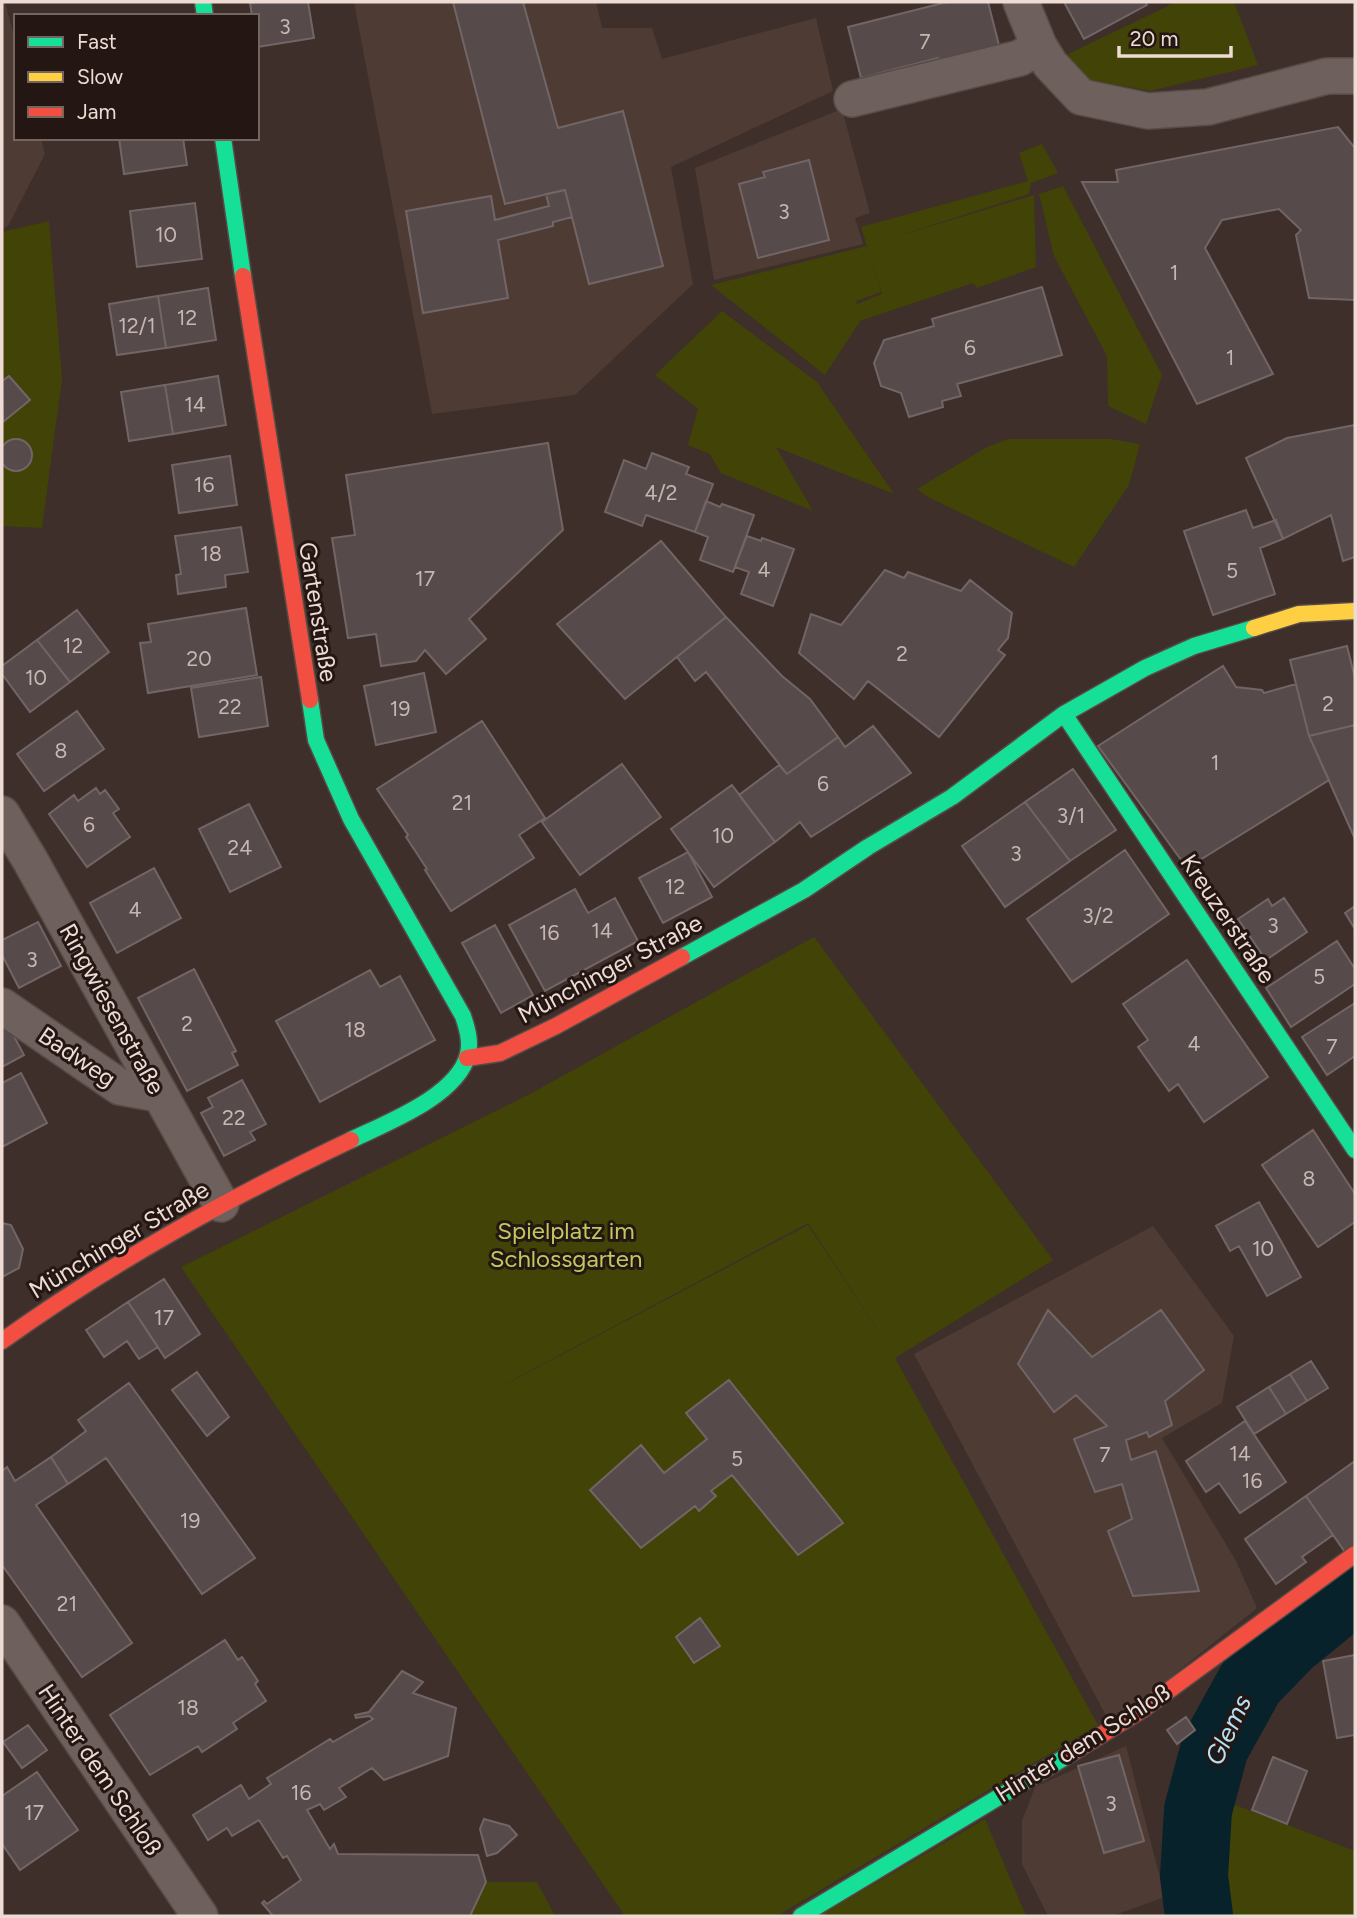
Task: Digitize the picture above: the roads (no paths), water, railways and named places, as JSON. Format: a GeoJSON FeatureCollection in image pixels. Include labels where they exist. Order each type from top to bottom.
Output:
{"type":"FeatureCollection","features":[{"type":"Feature","properties":{"kind":"street"},"geometry":{"type":"LineString","coordinates":[[1021,2],[1039,46],[1050,64],[1081,97],[1148,111],[1208,107],[1327,76],[1355,76]]}},
{"type":"Feature","properties":{"kind":"street"},"geometry":{"type":"LineString","coordinates":[[852,99],[1020,58],[1039,46]]}},
{"type":"Feature","properties":{"kind":"street","name":"Gartenstraße"},"geometry":{"type":"LineString","coordinates":[[223,140],[316,740],[351,819],[463,1016],[470,1038],[467,1058]]}},
{"type":"Feature","properties":{"kind":"street","name":"Münchinger Straße"},"geometry":{"type":"LineString","coordinates":[[2,1341],[94,1278],[220,1204],[416,1108],[456,1079],[467,1058],[500,1053],[556,1026],[804,890],[868,847],[952,797],[1064,714],[1145,668],[1194,646],[1299,614],[1355,611]]}},
{"type":"Feature","properties":{"kind":"street","name":"Kreuzerstraße"},"geometry":{"type":"LineString","coordinates":[[1064,714],[1355,1150]]}},
{"type":"Feature","properties":{"kind":"street","name":"Ringwiesenstraße"},"geometry":{"type":"LineString","coordinates":[[2,814],[220,1204]]}},
{"type":"Feature","properties":{"kind":"street","name":"Badweg"},"geometry":{"type":"LineString","coordinates":[[2,1006],[120,1087],[158,1094]]}},
{"type":"Feature","properties":{"kind":"street","name":"Hinter dem Schloß"},"geometry":{"type":"LineString","coordinates":[[801,1916],[1142,1710],[1355,1554]]}},
{"type":"Feature","properties":{"kind":"street","name":"Hinter dem Schloß"},"geometry":{"type":"LineString","coordinates":[[2,1623],[200,1916]]}},
{"type":"Feature","properties":{"kind":"waterway","name":"Glems"},"geometry":{"type":"LineString","coordinates":[[1199,1916],[1194,1876],[1198,1810],[1215,1747],[1251,1682],[1289,1643],[1355,1589]]}},
{"type":"Feature","properties":{"kind":"park label","name":"Spielplatz im Schlossgarten"},"geometry":{"type":"Point","coordinates":[566,1245]}}]}
